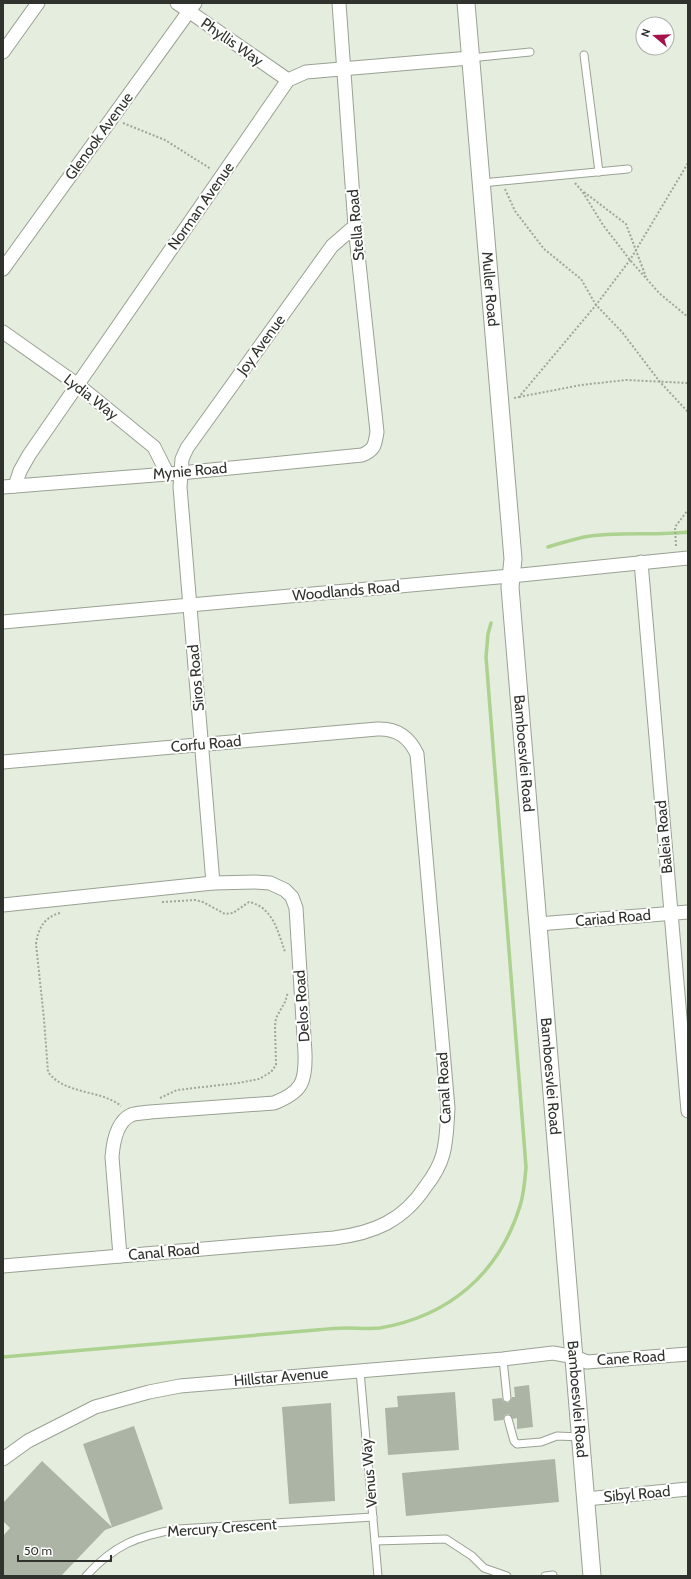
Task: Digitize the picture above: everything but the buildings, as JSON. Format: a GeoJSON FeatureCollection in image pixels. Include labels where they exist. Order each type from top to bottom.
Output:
{"type":"FeatureCollection","features":[{"type":"Feature","properties":{"kind":"street"},"geometry":{"type":"LineString","coordinates":[[3,52],[38,3]]}},
{"type":"Feature","properties":{"kind":"street","name":"Phyllis Way"},"geometry":{"type":"LineString","coordinates":[[177,3],[192,7],[288,80]]}},
{"type":"Feature","properties":{"kind":"street","name":"Stella Road"},"geometry":{"type":"LineString","coordinates":[[339,3],[355,226],[377,432],[374,447]]}},
{"type":"Feature","properties":{"kind":"street","name":"Muller Road"},"geometry":{"type":"LineString","coordinates":[[466,3],[513,560],[511,576]]}},
{"type":"Feature","properties":{"kind":"street","name":"Glenook Avenue"},"geometry":{"type":"LineString","coordinates":[[3,269],[192,7]]}},
{"type":"Feature","properties":{"kind":"street"},"geometry":{"type":"LineString","coordinates":[[288,80],[306,72],[470,58]]}},
{"type":"Feature","properties":{"kind":"street","name":"Norman Avenue"},"geometry":{"type":"LineString","coordinates":[[9,486],[288,80]]}},
{"type":"Feature","properties":{"kind":"street","name":"Joy Avenue"},"geometry":{"type":"LineString","coordinates":[[180,473],[182,459],[187,448],[332,246],[355,226]]}},
{"type":"Feature","properties":{"kind":"street","name":"Lydia Way"},"geometry":{"type":"LineString","coordinates":[[3,332],[78,385],[154,447],[167,473]]}},
{"type":"Feature","properties":{"kind":"street","name":"Mynie Road"},"geometry":{"type":"LineString","coordinates":[[9,486],[180,473],[362,455],[368,453],[374,447]]}},
{"type":"Feature","properties":{"kind":"street","name":"Siros Road"},"geometry":{"type":"LineString","coordinates":[[180,473],[213,883]]}},
{"type":"Feature","properties":{"kind":"street","name":"Woodlands Road"},"geometry":{"type":"LineString","coordinates":[[3,622],[511,576],[688,558]]}},
{"type":"Feature","properties":{"kind":"street","name":"Baleia Road"},"geometry":{"type":"LineString","coordinates":[[641,562],[688,1111]]}},
{"type":"Feature","properties":{"kind":"street","name":"Bamboesvlei Road"},"geometry":{"type":"LineString","coordinates":[[511,576],[510,587],[592,1576]]}},
{"type":"Feature","properties":{"kind":"street","name":"Corfu Road"},"geometry":{"type":"LineString","coordinates":[[3,762],[377,728],[394,730],[407,738]]}},
{"type":"Feature","properties":{"kind":"street","name":"Canal Road"},"geometry":{"type":"LineString","coordinates":[[3,1266],[334,1238],[362,1233],[382,1226],[400,1215],[415,1202],[433,1177],[443,1154],[447,1132],[448,1108],[417,754],[407,738]]}},
{"type":"Feature","properties":{"kind":"street","name":"Delos Road"},"geometry":{"type":"LineString","coordinates":[[3,905],[213,883],[270,883],[285,890],[292,897],[296,908],[306,1065],[306,1071],[301,1084],[290,1097],[274,1103],[150,1112],[130,1116],[124,1121]]}},
{"type":"Feature","properties":{"kind":"street","name":"Cariad Road"},"geometry":{"type":"LineString","coordinates":[[538,924],[688,912]]}},
{"type":"Feature","properties":{"kind":"street"},"geometry":{"type":"LineString","coordinates":[[120,1256],[112,1144],[124,1121]]}},
{"type":"Feature","properties":{"kind":"street","name":"Hillstar Avenue"},"geometry":{"type":"LineString","coordinates":[[3,1459],[28,1441],[95,1407],[149,1392],[180,1386],[503,1359],[554,1353],[575,1357]]}},
{"type":"Feature","properties":{"kind":"street","name":"Cane Road"},"geometry":{"type":"LineString","coordinates":[[575,1357],[587,1362],[688,1354]]}},
{"type":"Feature","properties":{"kind":"street","name":"Sibyl Road"},"geometry":{"type":"LineString","coordinates":[[586,1499],[688,1489]]}},
{"type":"Feature","properties":{"kind":"lane"},"geometry":{"type":"LineString","coordinates":[[470,58],[530,52]]}},
{"type":"Feature","properties":{"kind":"lane"},"geometry":{"type":"LineString","coordinates":[[584,55],[598,172]]}},
{"type":"Feature","properties":{"kind":"lane"},"geometry":{"type":"LineString","coordinates":[[481,183],[628,169]]}},
{"type":"Feature","properties":{"kind":"lane"},"geometry":{"type":"LineString","coordinates":[[503,1359],[507,1398]]}},
{"type":"Feature","properties":{"kind":"lane","name":"Venus Way"},"geometry":{"type":"LineString","coordinates":[[360,1371],[378,1576]]}},
{"type":"Feature","properties":{"kind":"lane"},"geometry":{"type":"LineString","coordinates":[[508,1419],[514,1441],[517,1444],[540,1442],[557,1436],[581,1436]]}},
{"type":"Feature","properties":{"kind":"lane","name":"Mercury Crescent"},"geometry":{"type":"LineString","coordinates":[[86,1576],[97,1564],[124,1544],[156,1533],[178,1529],[373,1517]]}},
{"type":"Feature","properties":{"kind":"lane"},"geometry":{"type":"LineString","coordinates":[[375,1541],[446,1539],[472,1556],[484,1568],[507,1576]]}},
{"type":"Feature","properties":{"kind":"path"},"geometry":{"type":"LineString","coordinates":[[112,119],[165,140],[222,177]]}},
{"type":"Feature","properties":{"kind":"path"},"geometry":{"type":"LineString","coordinates":[[519,397],[596,305],[630,260],[688,163]]}},
{"type":"Feature","properties":{"kind":"path"},"geometry":{"type":"LineString","coordinates":[[567,174],[582,191],[603,225],[630,260],[659,293],[688,317]]}},
{"type":"Feature","properties":{"kind":"path"},"geometry":{"type":"LineString","coordinates":[[501,181],[515,211],[544,249],[581,279],[596,305],[622,332],[660,382],[688,412]]}},
{"type":"Feature","properties":{"kind":"path"},"geometry":{"type":"LineString","coordinates":[[582,191],[626,224],[647,279]]}},
{"type":"Feature","properties":{"kind":"path"},"geometry":{"type":"LineString","coordinates":[[500,400],[581,385],[626,380],[688,383]]}},
{"type":"Feature","properties":{"kind":"path"},"geometry":{"type":"LineString","coordinates":[[676,541],[675,527],[688,510]]}},
{"type":"Feature","properties":{"kind":"path"},"geometry":{"type":"LineString","coordinates":[[159,902],[195,900],[203,902],[225,914],[233,913],[249,902],[255,904],[265,910],[275,923],[286,952]]}},
{"type":"Feature","properties":{"kind":"path"},"geometry":{"type":"LineString","coordinates":[[60,912],[43,922],[37,936],[36,944],[48,1072],[52,1078],[67,1086],[121,1105],[124,1121]]}},
{"type":"Feature","properties":{"kind":"path"},"geometry":{"type":"LineString","coordinates":[[158,1100],[177,1090],[259,1079],[271,1072],[276,1065],[276,1018],[285,1002],[289,989]]}},
{"type":"Feature","properties":{"kind":"waterway"},"geometry":{"type":"LineString","coordinates":[[548,547],[597,535],[688,532]]}},
{"type":"Feature","properties":{"kind":"waterway"},"geometry":{"type":"LineString","coordinates":[[3,1357],[342,1328],[380,1328],[405,1322],[428,1313],[449,1302],[468,1288],[485,1271],[499,1252],[511,1230],[520,1206],[526,1167],[486,657],[488,634],[491,623]]}}]}
